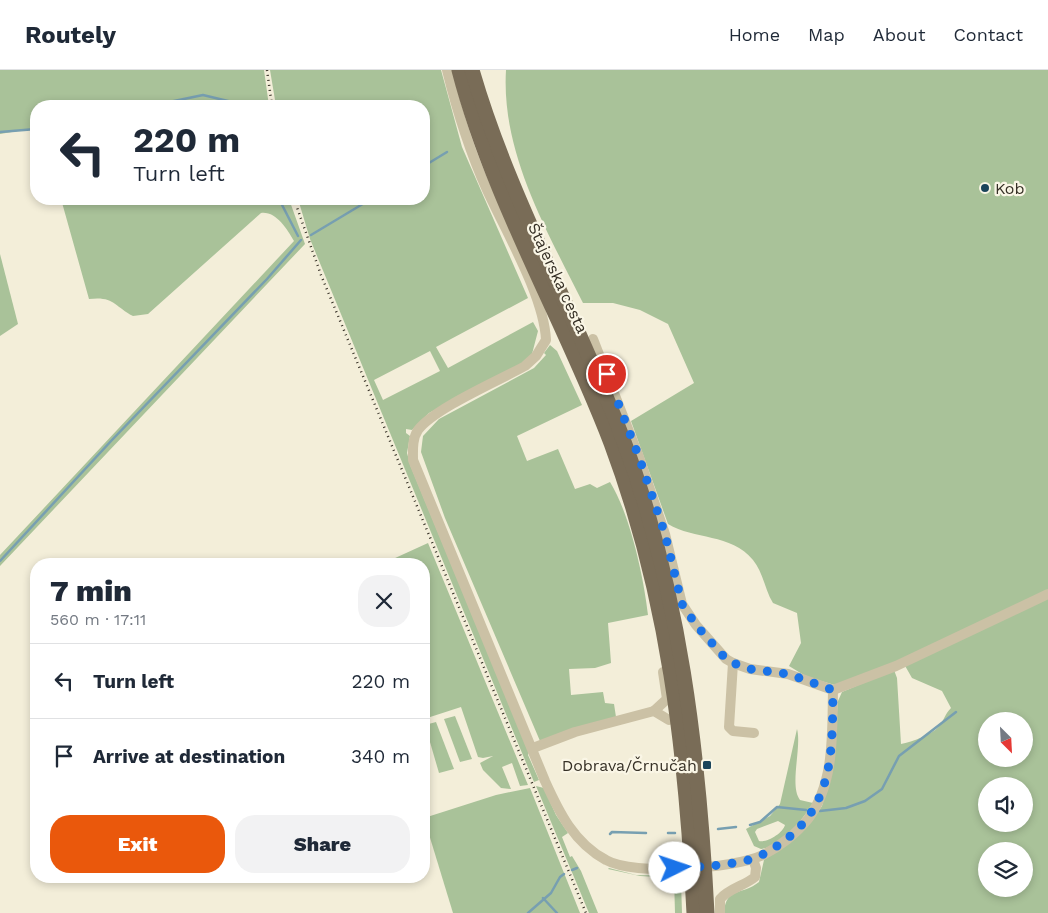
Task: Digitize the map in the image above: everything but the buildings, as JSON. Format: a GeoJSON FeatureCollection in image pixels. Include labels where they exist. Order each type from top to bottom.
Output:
{"type":"FeatureCollection","features":[{"type":"Feature","properties":{"kind":"main road","name":"Štajerska cesta"},"geometry":{"type":"LineString","coordinates":[[459,70],[476,129],[492,173],[594,399],[627,488],[642,538],[652,572],[672,673],[686,784],[707,913]]}},
{"type":"Feature","properties":{"kind":"main road","name":"Štajerska cesta"},"geometry":{"type":"LineString","coordinates":[[472,70],[484,112],[505,168],[615,417],[652,532],[668,592],[687,690],[698,866],[694,913]]}},
{"type":"Feature","properties":{"kind":"street"},"geometry":{"type":"LineString","coordinates":[[448,70],[466,133],[486,188],[541,309],[546,340],[536,356],[525,366],[429,418],[417,432],[412,447],[413,460],[559,812],[572,833],[607,861],[637,868],[698,866],[753,859],[774,849],[808,819],[820,798],[827,776],[832,740],[833,690]]}},
{"type":"Feature","properties":{"kind":"street"},"geometry":{"type":"LineString","coordinates":[[593,339],[645,474],[665,534],[682,604],[696,625],[726,659],[733,663],[750,669],[788,674],[833,690],[896,666],[1048,594]]}},
{"type":"Feature","properties":{"kind":"street"},"geometry":{"type":"LineString","coordinates":[[733,663],[729,727],[733,731],[754,733]]}},
{"type":"Feature","properties":{"kind":"street"},"geometry":{"type":"LineString","coordinates":[[654,711],[669,720],[662,672]]}},
{"type":"Feature","properties":{"kind":"street"},"geometry":{"type":"LineString","coordinates":[[532,748],[575,732],[654,711],[667,699]]}},
{"type":"Feature","properties":{"kind":"street"},"geometry":{"type":"LineString","coordinates":[[720,913],[720,899],[728,890],[755,877],[756,868],[753,859]]}},
{"type":"Feature","properties":{"kind":"green space"},"geometry":{"type":"Polygon","coordinates":[[[0,70],[264,70],[268,100],[30,100],[30,129],[0,134],[0,70]]]}},
{"type":"Feature","properties":{"kind":"green space"},"geometry":{"type":"Polygon","coordinates":[[[270,70],[441,70],[462,147],[528,298],[436,347],[448,368],[533,322],[538,331],[532,354],[525,362],[429,413],[412,430],[406,429],[406,433],[410,436],[407,453],[411,467],[539,780],[534,782],[310,239],[300,205],[430,205],[430,100],[275,100],[270,70]],[[430,351],[374,380],[383,400],[440,371],[430,351]]]}},
{"type":"Feature","properties":{"kind":"green space"},"geometry":{"type":"Polygon","coordinates":[[[506,70],[1048,70],[1048,591],[880,670],[835,685],[807,677],[789,666],[801,643],[797,613],[773,603],[753,560],[734,545],[689,533],[668,524],[631,421],[694,383],[668,324],[640,310],[613,303],[583,303],[541,220],[519,161],[506,101],[506,70]]]}},
{"type":"Feature","properties":{"kind":"green space"},"geometry":{"type":"Polygon","coordinates":[[[63,205],[291,205],[305,244],[0,566],[0,555],[294,241],[276,218],[266,213],[261,213],[148,314],[133,316],[109,300],[89,299],[63,205]]]}},
{"type":"Feature","properties":{"kind":"green space"},"geometry":{"type":"Polygon","coordinates":[[[0,254],[18,324],[0,336],[0,254]]]}},
{"type":"Feature","properties":{"kind":"green space"},"geometry":{"type":"Polygon","coordinates":[[[550,345],[557,351],[582,405],[517,436],[527,461],[558,449],[575,489],[590,484],[597,488],[610,482],[630,528],[643,583],[648,615],[608,623],[611,663],[595,668],[569,669],[571,695],[603,692],[605,703],[614,704],[616,717],[540,741],[445,518],[421,452],[423,436],[439,419],[534,368],[546,355],[544,353],[550,345]]]}},
{"type":"Feature","properties":{"kind":"green space"},"geometry":{"type":"Polygon","coordinates":[[[428,543],[528,785],[520,786],[512,763],[502,767],[511,789],[501,788],[483,770],[480,763],[493,756],[478,757],[461,707],[430,717],[430,558],[395,558],[428,543]]]}},
{"type":"Feature","properties":{"kind":"green space"},"geometry":{"type":"Polygon","coordinates":[[[1048,597],[1048,913],[724,913],[725,904],[731,895],[759,882],[764,860],[811,822],[822,806],[832,768],[838,701],[842,692],[894,670],[897,678],[901,744],[928,734],[940,725],[951,708],[942,691],[912,678],[904,664],[1048,597]]]}},
{"type":"Feature","properties":{"kind":"green space"},"geometry":{"type":"Polygon","coordinates":[[[455,716],[472,759],[460,762],[444,719],[455,716]]]}},
{"type":"Feature","properties":{"kind":"green space"},"geometry":{"type":"Polygon","coordinates":[[[436,722],[454,769],[439,773],[430,742],[430,724],[436,722]]]}},
{"type":"Feature","properties":{"kind":"green space"},"geometry":{"type":"Polygon","coordinates":[[[797,729],[797,794],[800,800],[813,803],[798,824],[784,838],[769,847],[761,849],[754,846],[746,829],[770,816],[780,804],[797,729]],[[778,821],[757,829],[755,832],[759,841],[762,841],[778,834],[785,825],[778,821]]]}},
{"type":"Feature","properties":{"kind":"green space"},"geometry":{"type":"Polygon","coordinates":[[[536,786],[544,788],[556,815],[568,833],[562,837],[570,857],[572,856],[581,871],[598,913],[589,913],[536,786]]]}},
{"type":"Feature","properties":{"kind":"green space"},"geometry":{"type":"Polygon","coordinates":[[[530,788],[580,913],[453,913],[430,838],[430,816],[496,795],[530,788]]]}},
{"type":"Feature","properties":{"kind":"green space"},"geometry":{"type":"Polygon","coordinates":[[[608,869],[636,875],[678,876],[681,882],[682,913],[675,913],[674,878],[640,876],[608,869]]]}},
{"type":"Feature","properties":{"kind":"waterway"},"geometry":{"type":"LineString","coordinates":[[179,100],[203,95],[224,100]]}},
{"type":"Feature","properties":{"kind":"waterway"},"geometry":{"type":"LineString","coordinates":[[0,132],[30,130]]}},
{"type":"Feature","properties":{"kind":"waterway"},"geometry":{"type":"LineString","coordinates":[[430,162],[447,152]]}},
{"type":"Feature","properties":{"kind":"waterway"},"geometry":{"type":"LineString","coordinates":[[282,205],[298,236]]}},
{"type":"Feature","properties":{"kind":"waterway"},"geometry":{"type":"LineString","coordinates":[[311,235],[361,205]]}},
{"type":"Feature","properties":{"kind":"waterway"},"geometry":{"type":"LineString","coordinates":[[0,561],[112,440],[267,279],[301,240]]}},
{"type":"Feature","properties":{"kind":"waterway"},"geometry":{"type":"LineString","coordinates":[[820,811],[846,808],[865,801],[882,789],[899,756],[956,712]]}},
{"type":"Feature","properties":{"kind":"waterway"},"geometry":{"type":"LineString","coordinates":[[750,825],[760,822],[777,807],[806,810]]}},
{"type":"Feature","properties":{"kind":"waterway"},"geometry":{"type":"LineString","coordinates":[[718,829],[736,827]]}},
{"type":"Feature","properties":{"kind":"waterway"},"geometry":{"type":"LineString","coordinates":[[610,834],[612,832],[646,833]]}},
{"type":"Feature","properties":{"kind":"waterway"},"geometry":{"type":"LineString","coordinates":[[668,833],[675,833]]}},
{"type":"Feature","properties":{"kind":"waterway"},"geometry":{"type":"LineString","coordinates":[[572,870],[577,868]]}},
{"type":"Feature","properties":{"kind":"waterway"},"geometry":{"type":"LineString","coordinates":[[528,913],[551,893],[560,877],[564,874]]}},
{"type":"Feature","properties":{"kind":"waterway"},"geometry":{"type":"LineString","coordinates":[[543,898],[557,913]]}},
{"type":"Feature","properties":{"kind":"railway"},"geometry":{"type":"LineString","coordinates":[[267,70],[271,100]]}},
{"type":"Feature","properties":{"kind":"railway"},"geometry":{"type":"LineString","coordinates":[[296,205],[321,275],[586,913]]}},
{"type":"Feature","properties":{"kind":"place","name":"Kob"},"geometry":{"type":"Point","coordinates":[985,188]}},
{"type":"Feature","properties":{"kind":"place","name":"Dobrava/Črnučah"},"geometry":{"type":"Point","coordinates":[707,765]}},
{"type":"Feature","properties":{"kind":"route"},"geometry":{"type":"LineString","coordinates":[[607,374],[639,457],[665,534],[682,604],[696,625],[726,659],[733,663],[750,669],[788,674],[833,690],[832,740],[827,776],[820,798],[808,819],[774,849],[753,859],[718,866],[675,868]]}}]}
